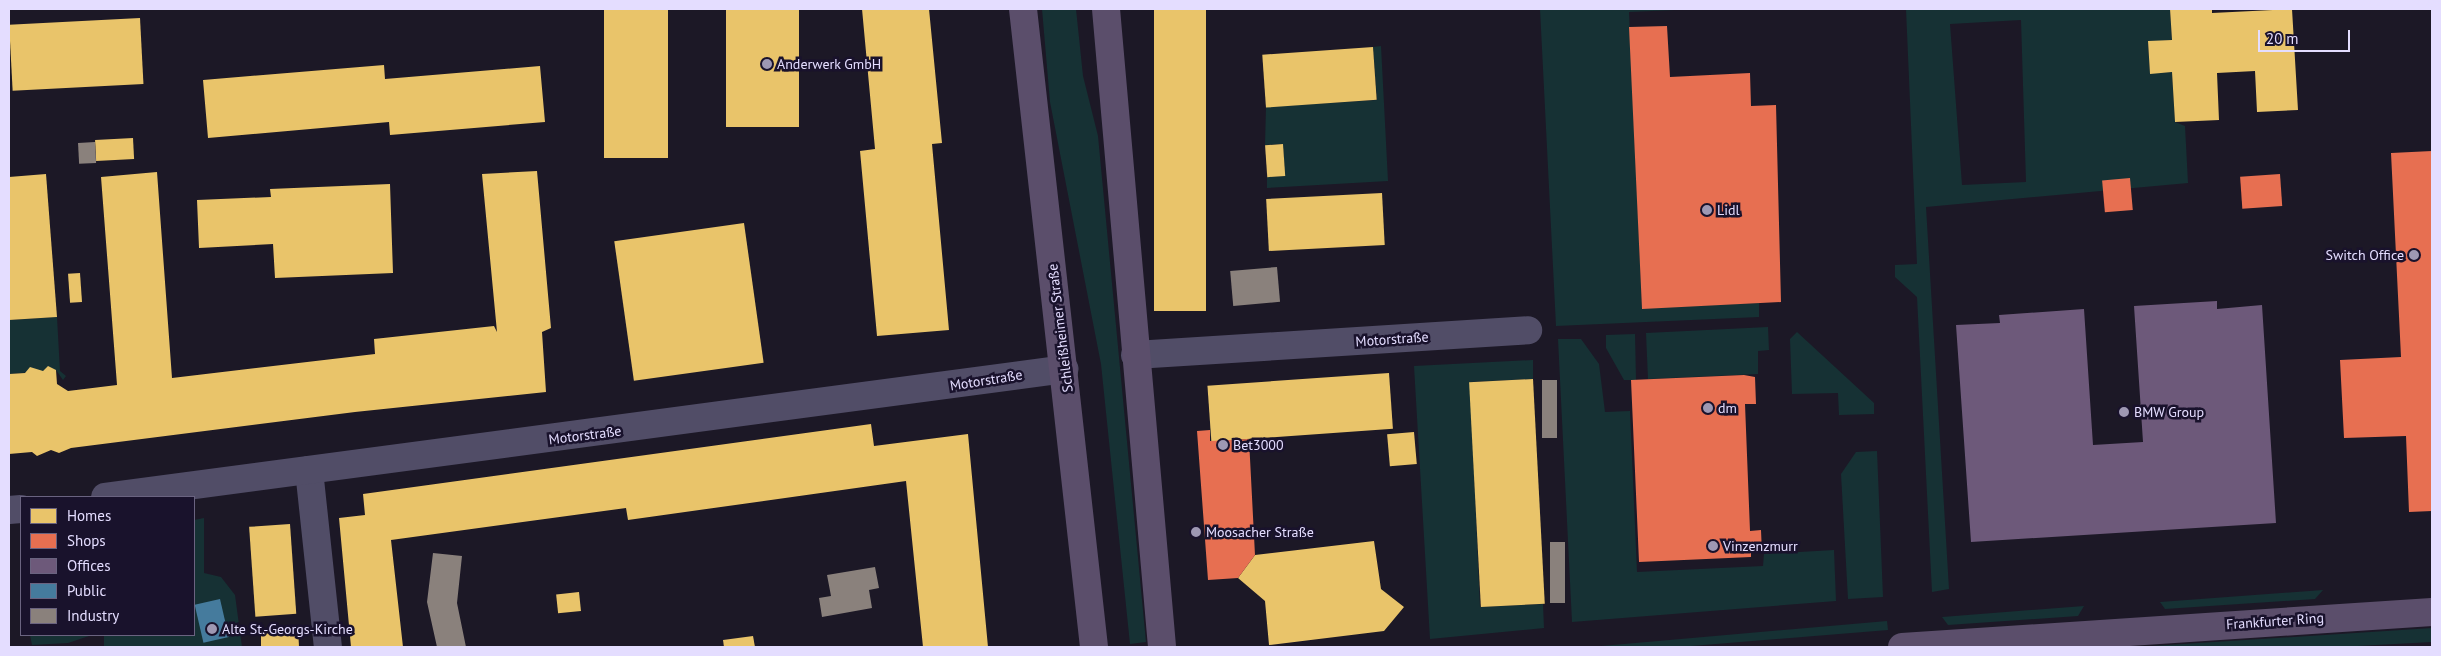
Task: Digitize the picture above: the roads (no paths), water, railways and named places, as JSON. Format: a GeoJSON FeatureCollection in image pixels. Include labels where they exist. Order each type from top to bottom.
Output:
{"type":"FeatureCollection","features":[{"type":"Feature","properties":{"kind":"main road","name":"Schleißheimer Straße"},"geometry":{"type":"LineString","coordinates":[[1023,9],[1065,369],[1094,647]]}},
{"type":"Feature","properties":{"kind":"main road"},"geometry":{"type":"LineString","coordinates":[[1106,9],[1162,647]]}},
{"type":"Feature","properties":{"kind":"main road","name":"Frankfurter Ring"},"geometry":{"type":"LineString","coordinates":[[1902,647],[2119,640],[2432,612]]}},
{"type":"Feature","properties":{"kind":"street","name":"Motorstraße"},"geometry":{"type":"LineString","coordinates":[[1135,355],[1528,330]]}},
{"type":"Feature","properties":{"kind":"street","name":"Motorstraße"},"geometry":{"type":"LineString","coordinates":[[113,496],[1065,369]]}},
{"type":"Feature","properties":{"kind":"street"},"geometry":{"type":"LineString","coordinates":[[309,470],[328,647]]}},
{"type":"Feature","properties":{"kind":"place","name":"Anderwerk GmbH"},"geometry":{"type":"Point","coordinates":[767,64]}},
{"type":"Feature","properties":{"kind":"place","name":"Lidl"},"geometry":{"type":"Point","coordinates":[1707,210]}},
{"type":"Feature","properties":{"kind":"place","name":"Switch Office"},"geometry":{"type":"Point","coordinates":[2414,255]}},
{"type":"Feature","properties":{"kind":"place","name":"dm"},"geometry":{"type":"Point","coordinates":[1708,408]}},
{"type":"Feature","properties":{"kind":"place","name":"BMW Group"},"geometry":{"type":"Point","coordinates":[2124,412]}},
{"type":"Feature","properties":{"kind":"place","name":"Bet3000"},"geometry":{"type":"Point","coordinates":[1223,445]}},
{"type":"Feature","properties":{"kind":"place","name":"Moosacher Straße"},"geometry":{"type":"Point","coordinates":[1196,532]}},
{"type":"Feature","properties":{"kind":"place","name":"Vinzenzmurr"},"geometry":{"type":"Point","coordinates":[1713,546]}},
{"type":"Feature","properties":{"kind":"place","name":"Alte St.-Georgs-Kirche"},"geometry":{"type":"Point","coordinates":[212,629]}}]}
